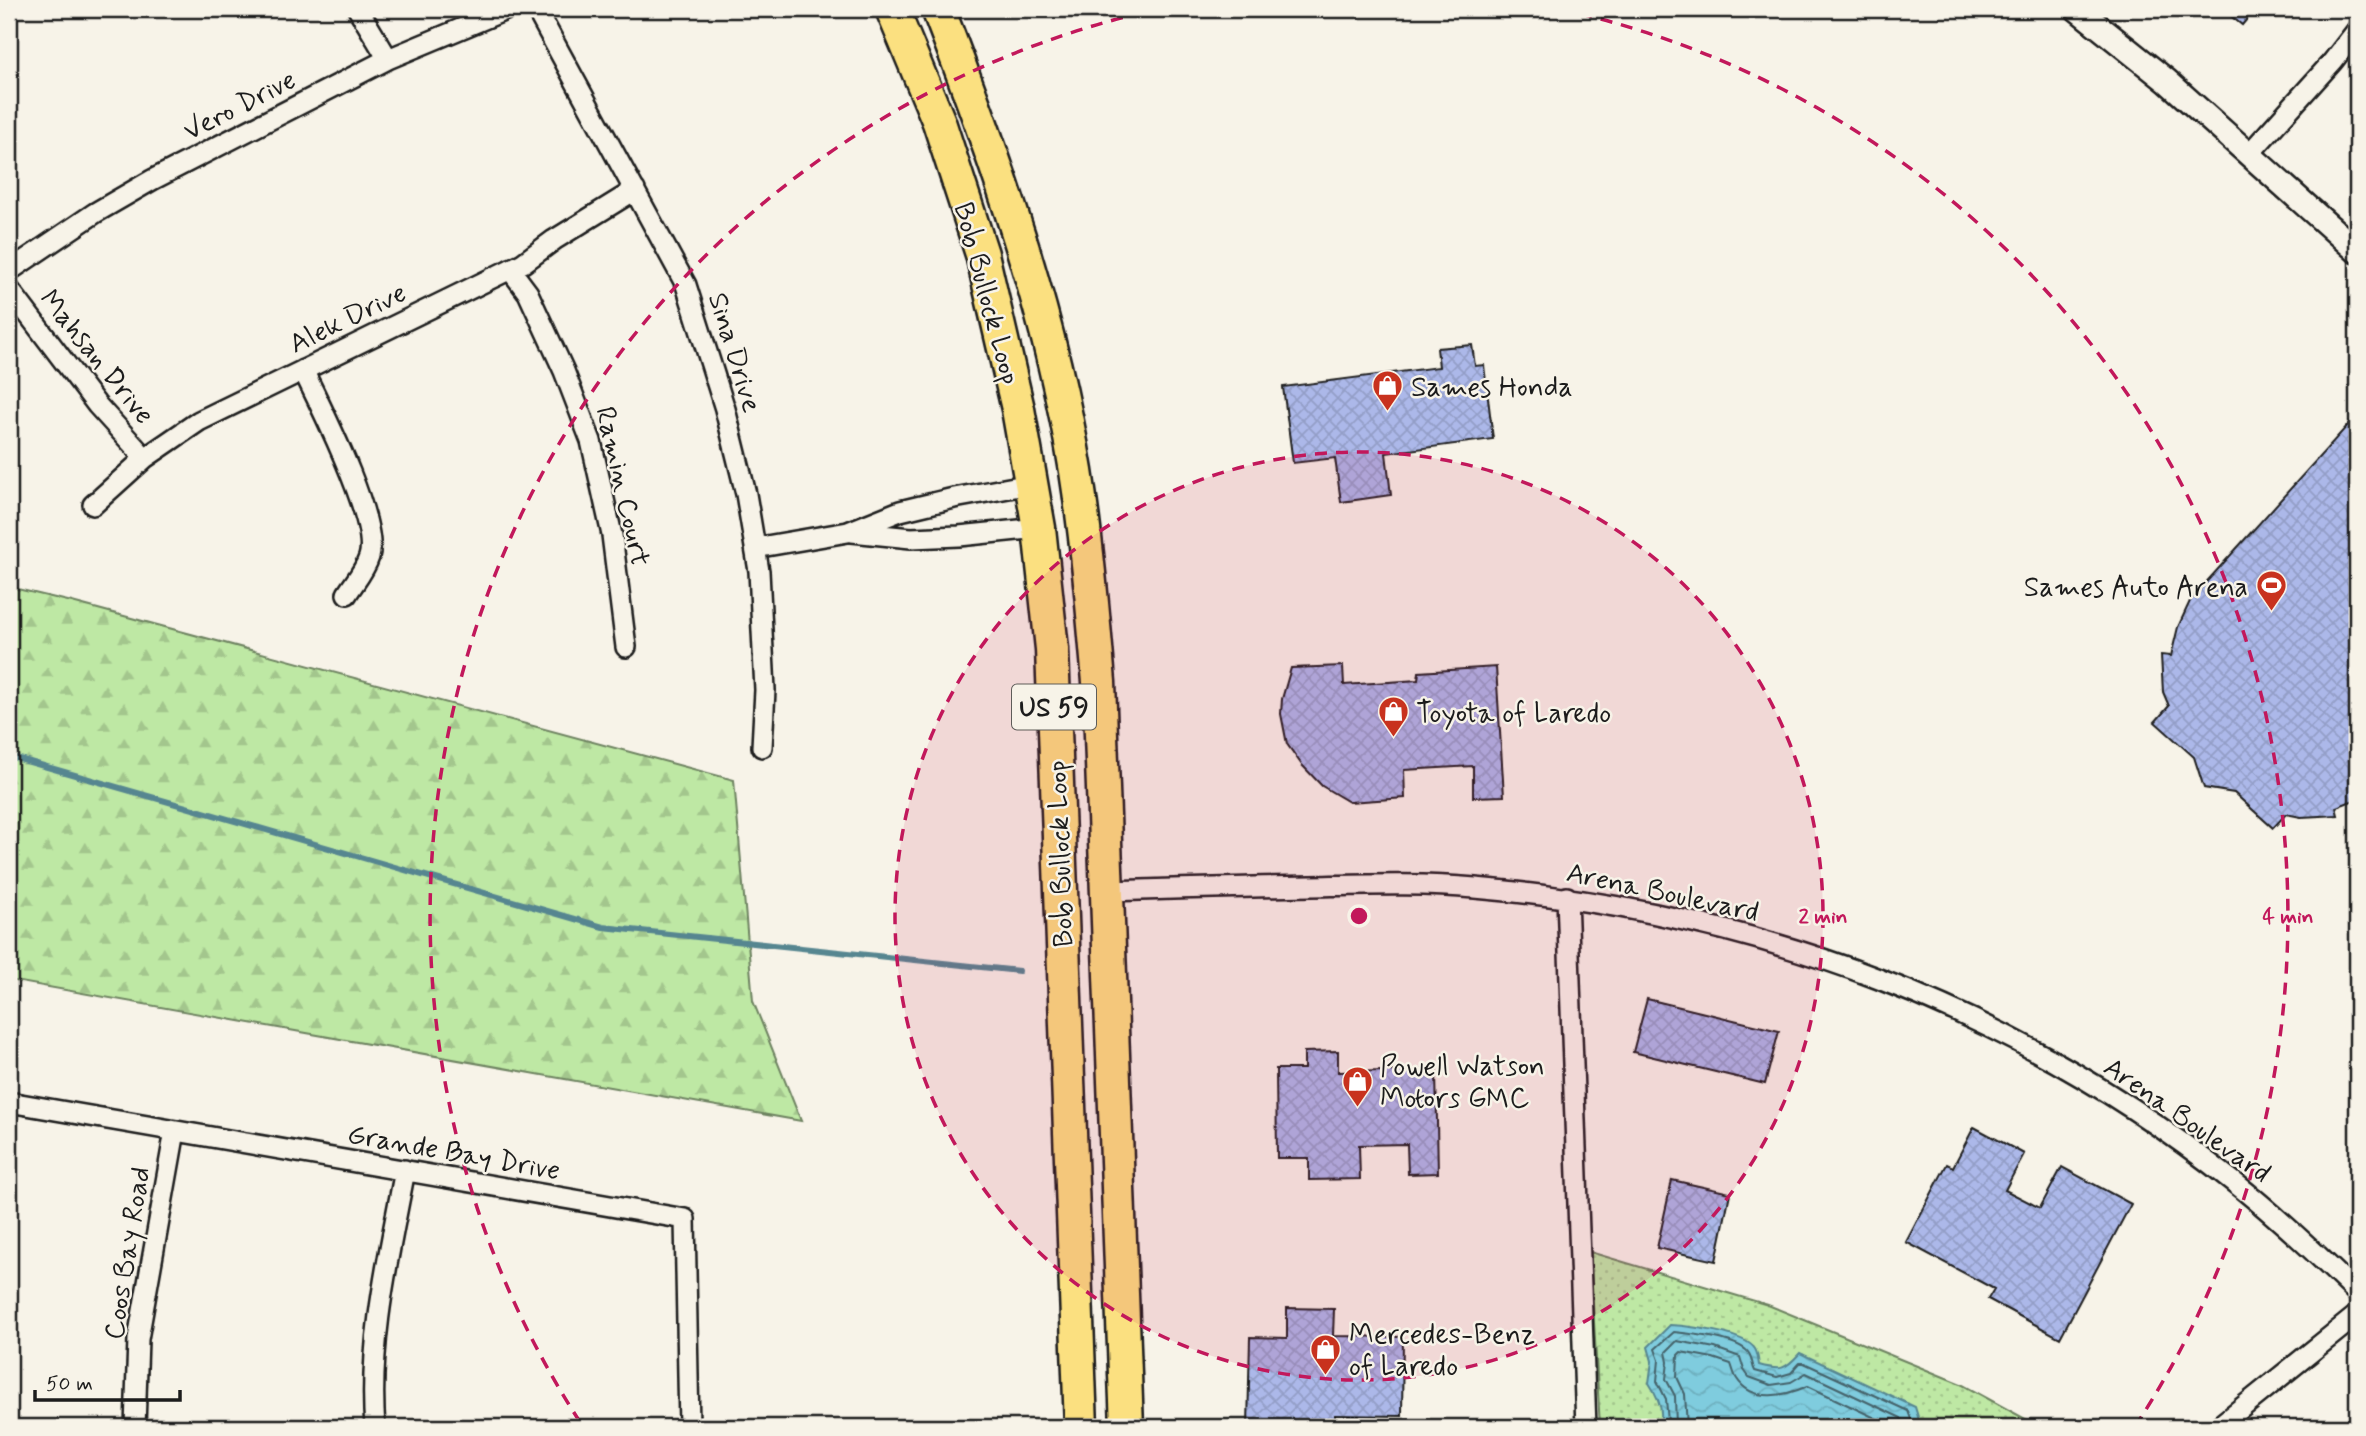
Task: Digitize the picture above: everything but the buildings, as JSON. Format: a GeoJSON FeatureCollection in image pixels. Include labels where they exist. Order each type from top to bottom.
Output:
{"type":"FeatureCollection","features":[{"type":"Feature","properties":{"kind":"highway","name":"Bob Bullock Loop"},"geometry":{"type":"LineString","coordinates":[[892,9],[939,122],[982,254],[1018,409],[1039,528],[1052,649],[1081,1427]]}},
{"type":"Feature","properties":{"kind":"highway","name":"Bob Bullock Loop"},"geometry":{"type":"LineString","coordinates":[[938,9],[980,119],[1024,250],[1051,350],[1075,469],[1089,567],[1098,682],[1127,1427]]}},
{"type":"Feature","properties":{"kind":"street"},"geometry":{"type":"LineString","coordinates":[[358,9],[388,59]]}},
{"type":"Feature","properties":{"kind":"street","name":"Vero Drive"},"geometry":{"type":"LineString","coordinates":[[9,271],[95,213],[152,180],[388,59],[508,9]]}},
{"type":"Feature","properties":{"kind":"street","name":"Sina Drive"},"geometry":{"type":"LineString","coordinates":[[536,9],[686,285],[725,410],[746,494],[759,571],[765,690],[762,747]]}},
{"type":"Feature","properties":{"kind":"street"},"geometry":{"type":"LineString","coordinates":[[2077,9],[2167,81],[2357,251]]}},
{"type":"Feature","properties":{"kind":"street"},"geometry":{"type":"LineString","coordinates":[[2249,154],[2333,61],[2357,30]]}},
{"type":"Feature","properties":{"kind":"street","name":"Alek Drive"},"geometry":{"type":"LineString","coordinates":[[93,505],[145,458],[199,421],[523,263],[554,240],[635,190]]}},
{"type":"Feature","properties":{"kind":"street","name":"Ramin Court"},"geometry":{"type":"LineString","coordinates":[[510,269],[528,292],[564,371],[591,441],[612,535],[626,647]]}},
{"type":"Feature","properties":{"kind":"street","name":"Mahsan Drive"},"geometry":{"type":"LineString","coordinates":[[9,289],[97,405],[145,458]]}},
{"type":"Feature","properties":{"kind":"street"},"geometry":{"type":"LineString","coordinates":[[303,370],[348,463],[368,529],[370,556],[347,594]]}},
{"type":"Feature","properties":{"kind":"street"},"geometry":{"type":"LineString","coordinates":[[755,548],[848,532],[900,511],[1031,484]]}},
{"type":"Feature","properties":{"kind":"street"},"geometry":{"type":"LineString","coordinates":[[848,532],[911,538],[1039,528]]}},
{"type":"Feature","properties":{"kind":"street","name":"Arena Boulevard"},"geometry":{"type":"LineString","coordinates":[[1106,891],[1384,885],[1471,888],[1567,897],[1713,926],[1805,951],[1903,988],[1979,1022],[2065,1067],[2193,1151],[2280,1220],[2357,1293]]}},
{"type":"Feature","properties":{"kind":"street"},"geometry":{"type":"LineString","coordinates":[[1567,897],[1586,1427]]}},
{"type":"Feature","properties":{"kind":"street","name":"Grande Bay Drive"},"geometry":{"type":"LineString","coordinates":[[9,1102],[685,1219],[689,1427]]}},
{"type":"Feature","properties":{"kind":"street","name":"Coos Bay Road"},"geometry":{"type":"LineString","coordinates":[[135,1427],[138,1339],[176,1131]]}},
{"type":"Feature","properties":{"kind":"street"},"geometry":{"type":"LineString","coordinates":[[375,1427],[375,1358],[383,1288],[405,1170]]}},
{"type":"Feature","properties":{"kind":"street"},"geometry":{"type":"LineString","coordinates":[[2218,1427],[2357,1315]]}},
{"type":"Feature","properties":{"kind":"green space"},"geometry":{"type":"Polygon","coordinates":[[[9,587],[734,780],[753,1001],[801,1121],[9,980],[9,587]]]}},
{"type":"Feature","properties":{"kind":"green space"},"geometry":{"type":"Polygon","coordinates":[[[1590,1252],[1768,1305],[1961,1384],[2040,1427],[1600,1427],[1590,1252]]]}},
{"type":"Feature","properties":{"kind":"water"},"geometry":{"type":"Polygon","coordinates":[[[1670,1325],[1716,1331],[1740,1339],[1755,1349],[1759,1365],[1766,1367],[1782,1368],[1800,1353],[1915,1407],[1921,1427],[1658,1427],[1661,1410],[1649,1383],[1652,1361],[1648,1347],[1670,1325]]]}},
{"type":"Feature","properties":{"kind":"waterway"},"geometry":{"type":"LineString","coordinates":[[9,756],[603,927],[1019,971]]}},
{"type":"Feature","properties":{"kind":"place","name":"Sames Honda"},"geometry":{"type":"Point","coordinates":[1388,413]}},
{"type":"Feature","properties":{"kind":"place","name":"Sames Auto Arena"},"geometry":{"type":"Point","coordinates":[2271,613]}},
{"type":"Feature","properties":{"kind":"place","name":"Toyota of Laredo"},"geometry":{"type":"Point","coordinates":[1393,739]}},
{"type":"Feature","properties":{"kind":"place","name":"Powell Watson Motors GMC"},"geometry":{"type":"Point","coordinates":[1357,1108]}},
{"type":"Feature","properties":{"kind":"place","name":"Mercedes-Benz of Laredo"},"geometry":{"type":"Point","coordinates":[1326,1376]}}]}
